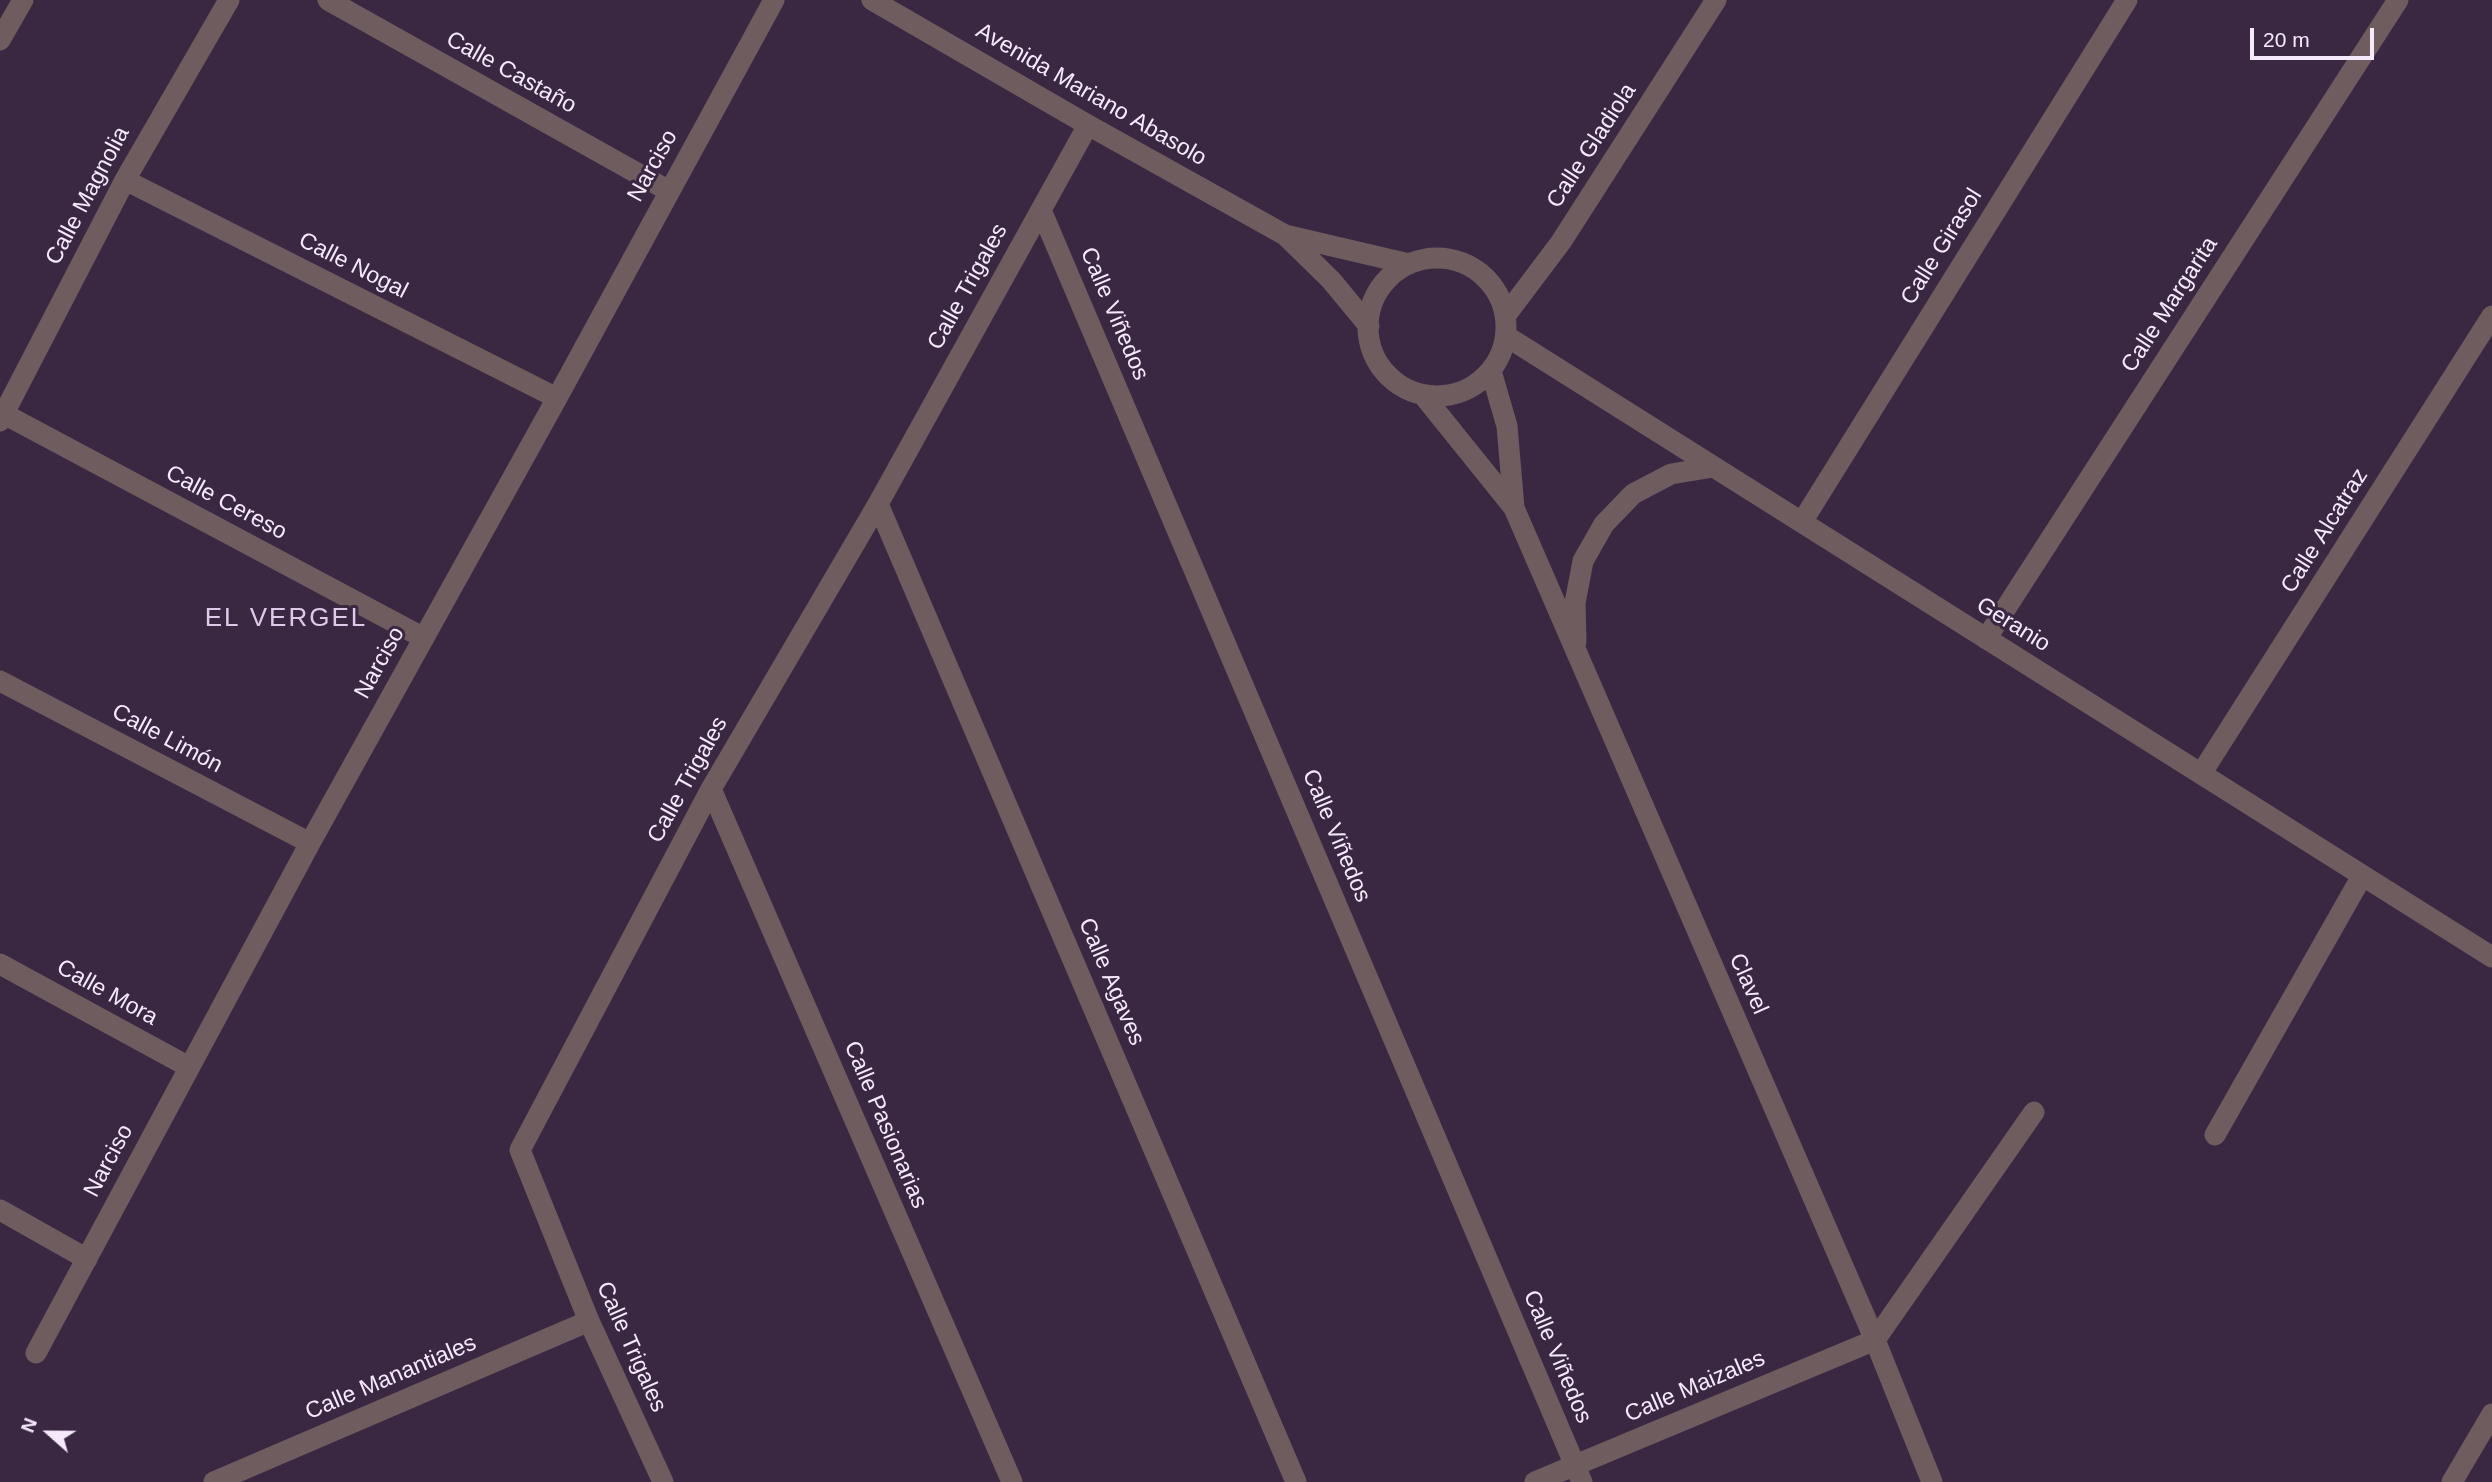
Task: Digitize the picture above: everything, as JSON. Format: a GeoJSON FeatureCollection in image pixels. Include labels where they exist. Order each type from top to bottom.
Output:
{"type":"FeatureCollection","features":[{"type":"Feature","properties":{"kind":"street"},"geometry":{"type":"LineString","coordinates":[[0,40],[23,0]]}},
{"type":"Feature","properties":{"kind":"street","name":"Calle Magnolia"},"geometry":{"type":"LineString","coordinates":[[2,417],[125,180],[229,0]]}},
{"type":"Feature","properties":{"kind":"street","name":"Calle Castaño"},"geometry":{"type":"LineString","coordinates":[[328,0],[669,191]]}},
{"type":"Feature","properties":{"kind":"street","name":"Narciso"},"geometry":{"type":"LineString","coordinates":[[36,1353],[310,843],[774,0]]}},
{"type":"Feature","properties":{"kind":"street","name":"Avenida Mariano Abasolo"},"geometry":{"type":"LineString","coordinates":[[872,0],[1087,125],[1285,235]]}},
{"type":"Feature","properties":{"kind":"street","name":"Calle Gladiola"},"geometry":{"type":"LineString","coordinates":[[1506,315],[1561,242],[1717,0]]}},
{"type":"Feature","properties":{"kind":"street","name":"Calle Girasol"},"geometry":{"type":"LineString","coordinates":[[1802,522],[2127,0]]}},
{"type":"Feature","properties":{"kind":"street","name":"Calle Margarita"},"geometry":{"type":"LineString","coordinates":[[1986,639],[2398,0]]}},
{"type":"Feature","properties":{"kind":"street","name":"Calle Trigales"},"geometry":{"type":"LineString","coordinates":[[663,1482],[589,1321],[520,1150],[711,789],[878,504],[1087,125]]}},
{"type":"Feature","properties":{"kind":"street","name":"Calle Nogal"},"geometry":{"type":"LineString","coordinates":[[125,180],[557,398]]}},
{"type":"Feature","properties":{"kind":"street","name":"Calle Viñedos"},"geometry":{"type":"LineString","coordinates":[[1041,210],[1578,1474]]}},
{"type":"Feature","properties":{"kind":"street"},"geometry":{"type":"LineString","coordinates":[[1285,235],[1409,264]]}},
{"type":"Feature","properties":{"kind":"street"},"geometry":{"type":"LineString","coordinates":[[1285,235],[1331,280],[1368,326]]}},
{"type":"Feature","properties":{"kind":"street"},"geometry":{"type":"LineString","coordinates":[[1429,258],[1450,258],[1470,265],[1487,278],[1499,295],[1506,315],[1506,336],[1501,354],[1491,371],[1477,384],[1460,393],[1423,395],[1404,387],[1388,376],[1370,344],[1368,326],[1371,305],[1380,288],[1392,274],[1409,264],[1429,258]]}},
{"type":"Feature","properties":{"kind":"street","name":"Calle Alcatraz"},"geometry":{"type":"LineString","coordinates":[[2201,774],[2492,316]]}},
{"type":"Feature","properties":{"kind":"street","name":"Geranio"},"geometry":{"type":"LineString","coordinates":[[1506,336],[2492,957]]}},
{"type":"Feature","properties":{"kind":"street"},"geometry":{"type":"LineString","coordinates":[[1491,371],[1507,426],[1514,508]]}},
{"type":"Feature","properties":{"kind":"street"},"geometry":{"type":"LineString","coordinates":[[1423,395],[1514,508]]}},
{"type":"Feature","properties":{"kind":"street","name":"Calle Cereso"},"geometry":{"type":"LineString","coordinates":[[2,417],[424,638]]}},
{"type":"Feature","properties":{"kind":"street"},"geometry":{"type":"LineString","coordinates":[[1577,655],[1575,603],[1583,561],[1604,524],[1633,494],[1671,474],[1713,467]]}},
{"type":"Feature","properties":{"kind":"street","name":"Calle Agaves"},"geometry":{"type":"LineString","coordinates":[[878,504],[1296,1482]]}},
{"type":"Feature","properties":{"kind":"street","name":"Clavel"},"geometry":{"type":"LineString","coordinates":[[1514,508],[1875,1340],[1932,1482]]}},
{"type":"Feature","properties":{"kind":"street","name":"Calle Limón"},"geometry":{"type":"LineString","coordinates":[[0,681],[310,843]]}},
{"type":"Feature","properties":{"kind":"street","name":"Calle Pasionarias"},"geometry":{"type":"LineString","coordinates":[[711,789],[1012,1482]]}},
{"type":"Feature","properties":{"kind":"street"},"geometry":{"type":"LineString","coordinates":[[2215,1135],[2362,876]]}},
{"type":"Feature","properties":{"kind":"street","name":"Calle Mora"},"geometry":{"type":"LineString","coordinates":[[0,964],[188,1067]]}},
{"type":"Feature","properties":{"kind":"street"},"geometry":{"type":"LineString","coordinates":[[1875,1340],[2035,1112]]}},
{"type":"Feature","properties":{"kind":"street"},"geometry":{"type":"LineString","coordinates":[[0,1210],[87,1258]]}},
{"type":"Feature","properties":{"kind":"street","name":"Calle Manantiales"},"geometry":{"type":"LineString","coordinates":[[214,1482],[589,1321]]}},
{"type":"Feature","properties":{"kind":"street","name":"Calle Maizales"},"geometry":{"type":"LineString","coordinates":[[1535,1482],[1578,1474],[1875,1340]]}},
{"type":"Feature","properties":{"kind":"street"},"geometry":{"type":"LineString","coordinates":[[2452,1482],[2492,1414]]}},
{"type":"Feature","properties":{"kind":"district","name":"EL VERGEL"},"geometry":{"type":"Point","coordinates":[286,619]}}]}
